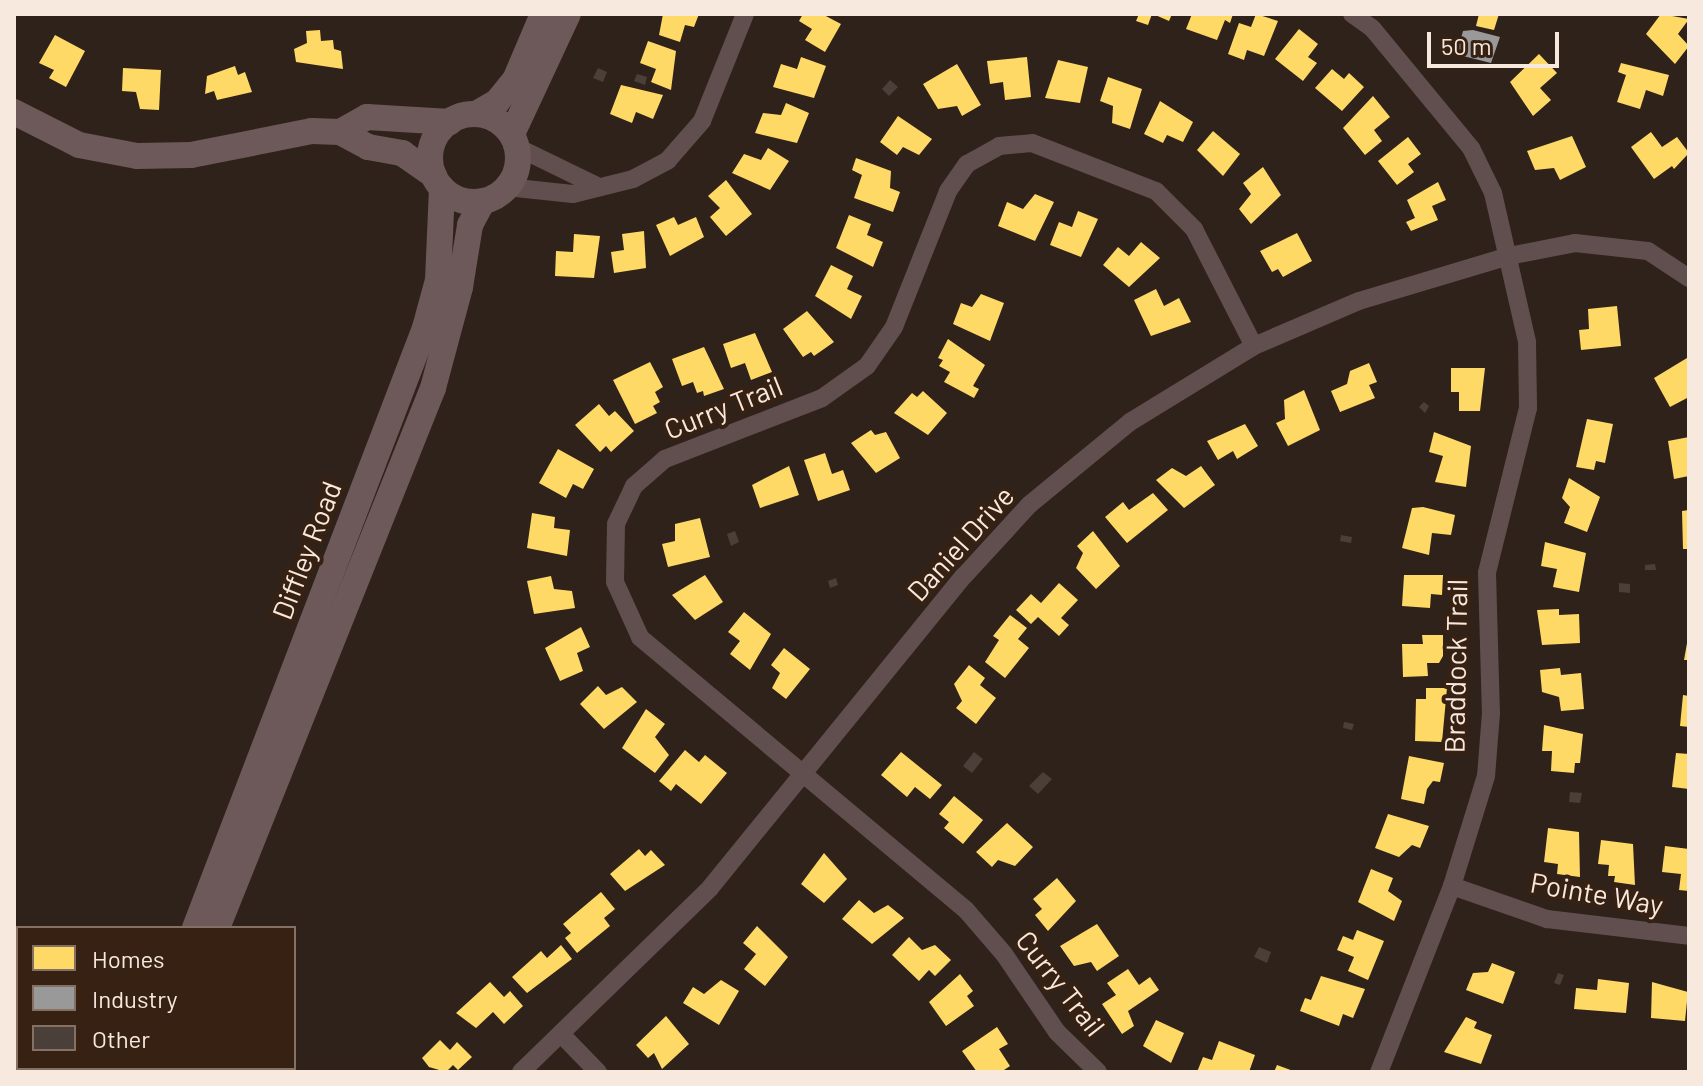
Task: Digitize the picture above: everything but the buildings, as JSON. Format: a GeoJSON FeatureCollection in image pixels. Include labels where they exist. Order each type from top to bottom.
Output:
{"type":"FeatureCollection","features":[{"type":"Feature","properties":{"kind":"main road"},"geometry":{"type":"LineString","coordinates":[[340,132],[367,117],[450,122],[476,114],[497,102],[515,80],[543,14]]}},
{"type":"Feature","properties":{"kind":"main road"},"geometry":{"type":"LineString","coordinates":[[514,141],[568,14]]}},
{"type":"Feature","properties":{"kind":"main road"},"geometry":{"type":"LineString","coordinates":[[14,112],[79,145],[137,156],[191,155],[312,131],[340,132],[368,147],[402,153],[468,201],[483,201],[507,187],[518,161],[514,141],[502,124],[476,114]]}},
{"type":"Feature","properties":{"kind":"main road"},"geometry":{"type":"LineString","coordinates":[[438,181],[432,146],[450,122]]}},
{"type":"Feature","properties":{"kind":"main road","name":"Diffley Road"},"geometry":{"type":"LineString","coordinates":[[196,926],[425,328],[438,280],[438,181]]}},
{"type":"Feature","properties":{"kind":"main road","name":"Diffley Road"},"geometry":{"type":"LineString","coordinates":[[218,926],[433,388],[460,287],[470,225],[483,201]]}},
{"type":"Feature","properties":{"kind":"street"},"geometry":{"type":"LineString","coordinates":[[507,187],[573,194],[595,185],[633,179],[668,160],[702,121],[745,14]]}},
{"type":"Feature","properties":{"kind":"street","name":"Braddock Trail"},"geometry":{"type":"LineString","coordinates":[[1352,14],[1372,28],[1471,148],[1493,193],[1527,342],[1528,408],[1487,573],[1491,713],[1486,776],[1452,886],[1379,1072]]}},
{"type":"Feature","properties":{"kind":"street"},"geometry":{"type":"LineString","coordinates":[[514,141],[595,185]]}},
{"type":"Feature","properties":{"kind":"street","name":"Curry Trail"},"geometry":{"type":"LineString","coordinates":[[1098,1072],[1057,1032],[1004,954],[966,910],[640,637],[615,582],[616,524],[634,486],[665,459],[822,398],[867,366],[894,327],[948,191],[967,164],[999,146],[1032,143],[1156,191],[1194,229],[1254,346]]}},
{"type":"Feature","properties":{"kind":"street","name":"Daniel Drive"},"geometry":{"type":"LineString","coordinates":[[521,1072],[710,888],[802,773],[1029,505],[1130,422],[1254,346],[1359,301],[1509,256],[1575,243],[1648,251],[1689,278]]}},
{"type":"Feature","properties":{"kind":"street","name":"Pointe Way"},"geometry":{"type":"LineString","coordinates":[[1452,886],[1547,919],[1689,936]]}},
{"type":"Feature","properties":{"kind":"street"},"geometry":{"type":"LineString","coordinates":[[561,1034],[598,1072]]}}]}
